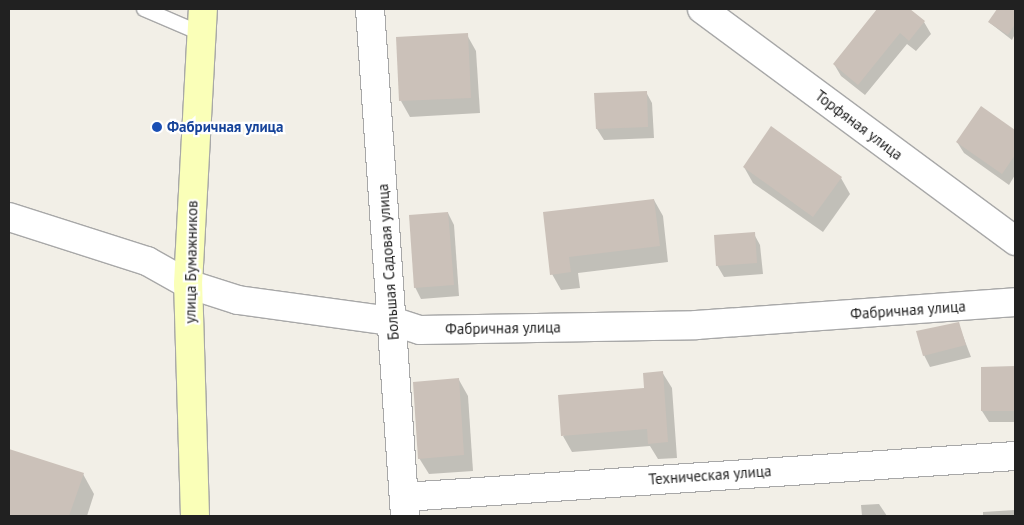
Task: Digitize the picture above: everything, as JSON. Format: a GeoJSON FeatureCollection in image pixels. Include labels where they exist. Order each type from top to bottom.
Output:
{"type":"FeatureCollection","features":[{"type":"Feature","properties":{"kind":"main road","name":"улица Бумажников"},"geometry":{"type":"LineString","coordinates":[[195,516],[188,284],[202,21]]}},
{"type":"Feature","properties":{"kind":"street","name":"Большая Садовая улица"},"geometry":{"type":"LineString","coordinates":[[370,9],[404,506]]}},
{"type":"Feature","properties":{"kind":"street","name":"Торфяная улица"},"geometry":{"type":"LineString","coordinates":[[702,9],[1015,241]]}},
{"type":"Feature","properties":{"kind":"street","name":"Фабричная улица"},"geometry":{"type":"LineString","coordinates":[[9,217],[147,262],[188,284],[238,300],[392,321],[420,330],[696,325],[1015,302]]}},
{"type":"Feature","properties":{"kind":"street","name":"Техническая улица"},"geometry":{"type":"LineString","coordinates":[[404,506],[1015,456]]}},
{"type":"Feature","properties":{"kind":"lane"},"geometry":{"type":"LineString","coordinates":[[144,9],[202,21]]}},
{"type":"Feature","properties":{"kind":"building"},"geometry":{"type":"Polygon","coordinates":[[[877,9],[910,9],[925,21],[909,41],[900,33],[858,85],[833,64],[877,9]]]}},
{"type":"Feature","properties":{"kind":"building"},"geometry":{"type":"Polygon","coordinates":[[[997,9],[1015,9],[1015,24],[1008,35],[988,22],[997,9]]]}},
{"type":"Feature","properties":{"kind":"building"},"geometry":{"type":"Polygon","coordinates":[[[468,33],[471,98],[399,101],[396,37],[468,33]]]}},
{"type":"Feature","properties":{"kind":"building"},"geometry":{"type":"Polygon","coordinates":[[[647,91],[648,127],[596,129],[594,93],[647,91]]]}},
{"type":"Feature","properties":{"kind":"building"},"geometry":{"type":"Polygon","coordinates":[[[981,106],[1015,130],[1015,155],[1002,174],[956,142],[981,106]]]}},
{"type":"Feature","properties":{"kind":"building"},"geometry":{"type":"Polygon","coordinates":[[[771,126],[842,177],[813,217],[743,167],[771,126]]]}},
{"type":"Feature","properties":{"kind":"building"},"geometry":{"type":"Polygon","coordinates":[[[654,199],[660,246],[569,257],[571,272],[550,275],[543,212],[654,199]]]}},
{"type":"Feature","properties":{"kind":"building"},"geometry":{"type":"Polygon","coordinates":[[[448,212],[454,285],[414,288],[409,215],[448,212]]]}},
{"type":"Feature","properties":{"kind":"building"},"geometry":{"type":"Polygon","coordinates":[[[755,232],[757,263],[716,266],[714,235],[755,232]]]}},
{"type":"Feature","properties":{"kind":"building"},"geometry":{"type":"Polygon","coordinates":[[[959,322],[966,345],[923,356],[916,331],[959,322]]]}},
{"type":"Feature","properties":{"kind":"building"},"geometry":{"type":"Polygon","coordinates":[[[1015,366],[1015,411],[981,411],[981,367],[1015,366]]]}},
{"type":"Feature","properties":{"kind":"building"},"geometry":{"type":"Polygon","coordinates":[[[663,371],[668,442],[648,444],[647,429],[561,436],[558,395],[644,388],[643,373],[663,371]]]}},
{"type":"Feature","properties":{"kind":"building"},"geometry":{"type":"Polygon","coordinates":[[[459,378],[464,455],[418,459],[413,382],[459,378]]]}},
{"type":"Feature","properties":{"kind":"building"},"geometry":{"type":"Polygon","coordinates":[[[9,449],[84,473],[69,516],[9,516],[9,449]]]}},
{"type":"Feature","properties":{"kind":"place","name":"Фабричная улица"},"geometry":{"type":"Point","coordinates":[157,127]}}]}
